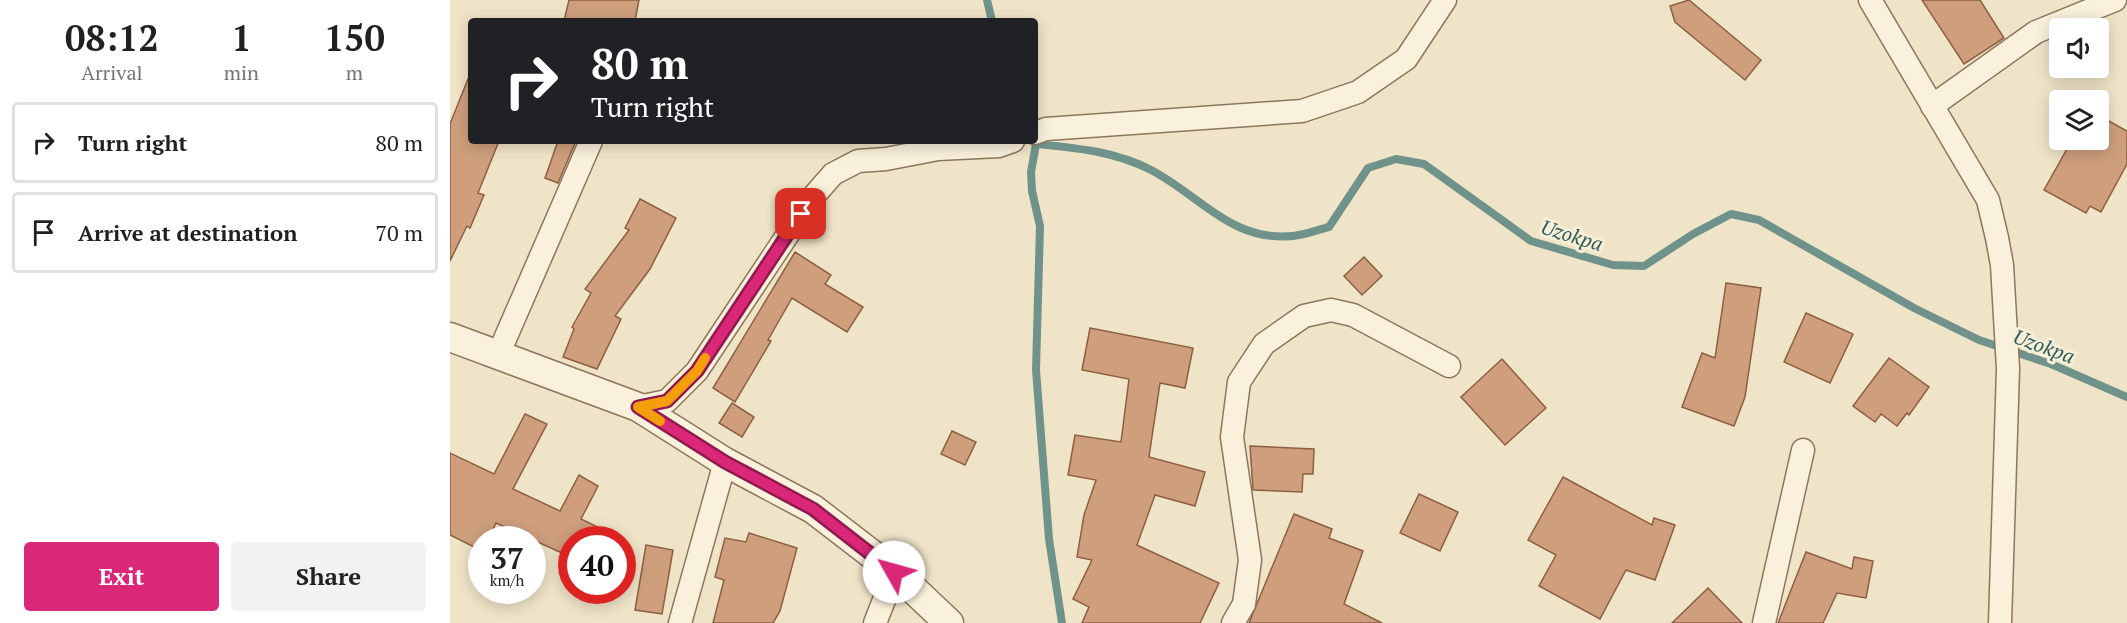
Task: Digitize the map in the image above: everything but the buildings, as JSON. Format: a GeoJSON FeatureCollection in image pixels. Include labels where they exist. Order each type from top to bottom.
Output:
{"type":"FeatureCollection","features":[{"type":"Feature","properties":{"kind":"street"},"geometry":{"type":"LineString","coordinates":[[1038,132],[1046,129],[1119,122],[1302,111],[1358,92],[1406,59],[1445,0]]}},
{"type":"Feature","properties":{"kind":"street"},"geometry":{"type":"LineString","coordinates":[[1870,0],[1988,200],[2002,265],[2008,369],[2000,623]]}},
{"type":"Feature","properties":{"kind":"street"},"geometry":{"type":"LineString","coordinates":[[1932,106],[2036,32],[2115,0]]}},
{"type":"Feature","properties":{"kind":"street"},"geometry":{"type":"LineString","coordinates":[[498,355],[590,144]]}},
{"type":"Feature","properties":{"kind":"street"},"geometry":{"type":"LineString","coordinates":[[638,407],[667,401],[697,371],[812,198],[833,174],[858,161],[886,159],[938,149],[1005,144]]}},
{"type":"Feature","properties":{"kind":"street"},"geometry":{"type":"LineString","coordinates":[[1233,623],[1244,604],[1250,560],[1233,437],[1239,382],[1264,344],[1304,316],[1332,310],[1353,315],[1449,366]]}},
{"type":"Feature","properties":{"kind":"street"},"geometry":{"type":"LineString","coordinates":[[450,337],[638,407],[725,462],[813,509],[894,572],[949,623]]}},
{"type":"Feature","properties":{"kind":"street"},"geometry":{"type":"LineString","coordinates":[[1764,623],[1803,450]]}},
{"type":"Feature","properties":{"kind":"street"},"geometry":{"type":"LineString","coordinates":[[680,623],[725,462]]}},
{"type":"Feature","properties":{"kind":"street"},"geometry":{"type":"LineString","coordinates":[[875,623],[894,572]]}},
{"type":"Feature","properties":{"kind":"waterway","name":"Uzokpa"},"geometry":{"type":"LineString","coordinates":[[987,0],[991,18]]}},
{"type":"Feature","properties":{"kind":"waterway","name":"Uzokpa"},"geometry":{"type":"LineString","coordinates":[[1036,144],[1080,149],[1123,158],[1151,170],[1234,225],[1271,236],[1306,234],[1329,227],[1368,168],[1396,159],[1424,164],[1531,241],[1613,265],[1644,266],[1693,234],[1731,214],[1759,220],[1914,308],[1979,340],[2051,364],[2127,397]]}},
{"type":"Feature","properties":{"kind":"waterway"},"geometry":{"type":"LineString","coordinates":[[1036,144],[1031,172],[1032,191],[1040,226],[1036,370],[1049,539],[1062,623]]}},
{"type":"Feature","properties":{"kind":"slow traffic"},"geometry":{"type":"LineString","coordinates":[[660,421],[638,407],[667,401],[697,371],[705,358]]}},
{"type":"Feature","properties":{"kind":"route"},"geometry":{"type":"LineString","coordinates":[[801,214],[697,371],[667,401],[638,407],[725,462],[813,509],[894,572]]}}]}
